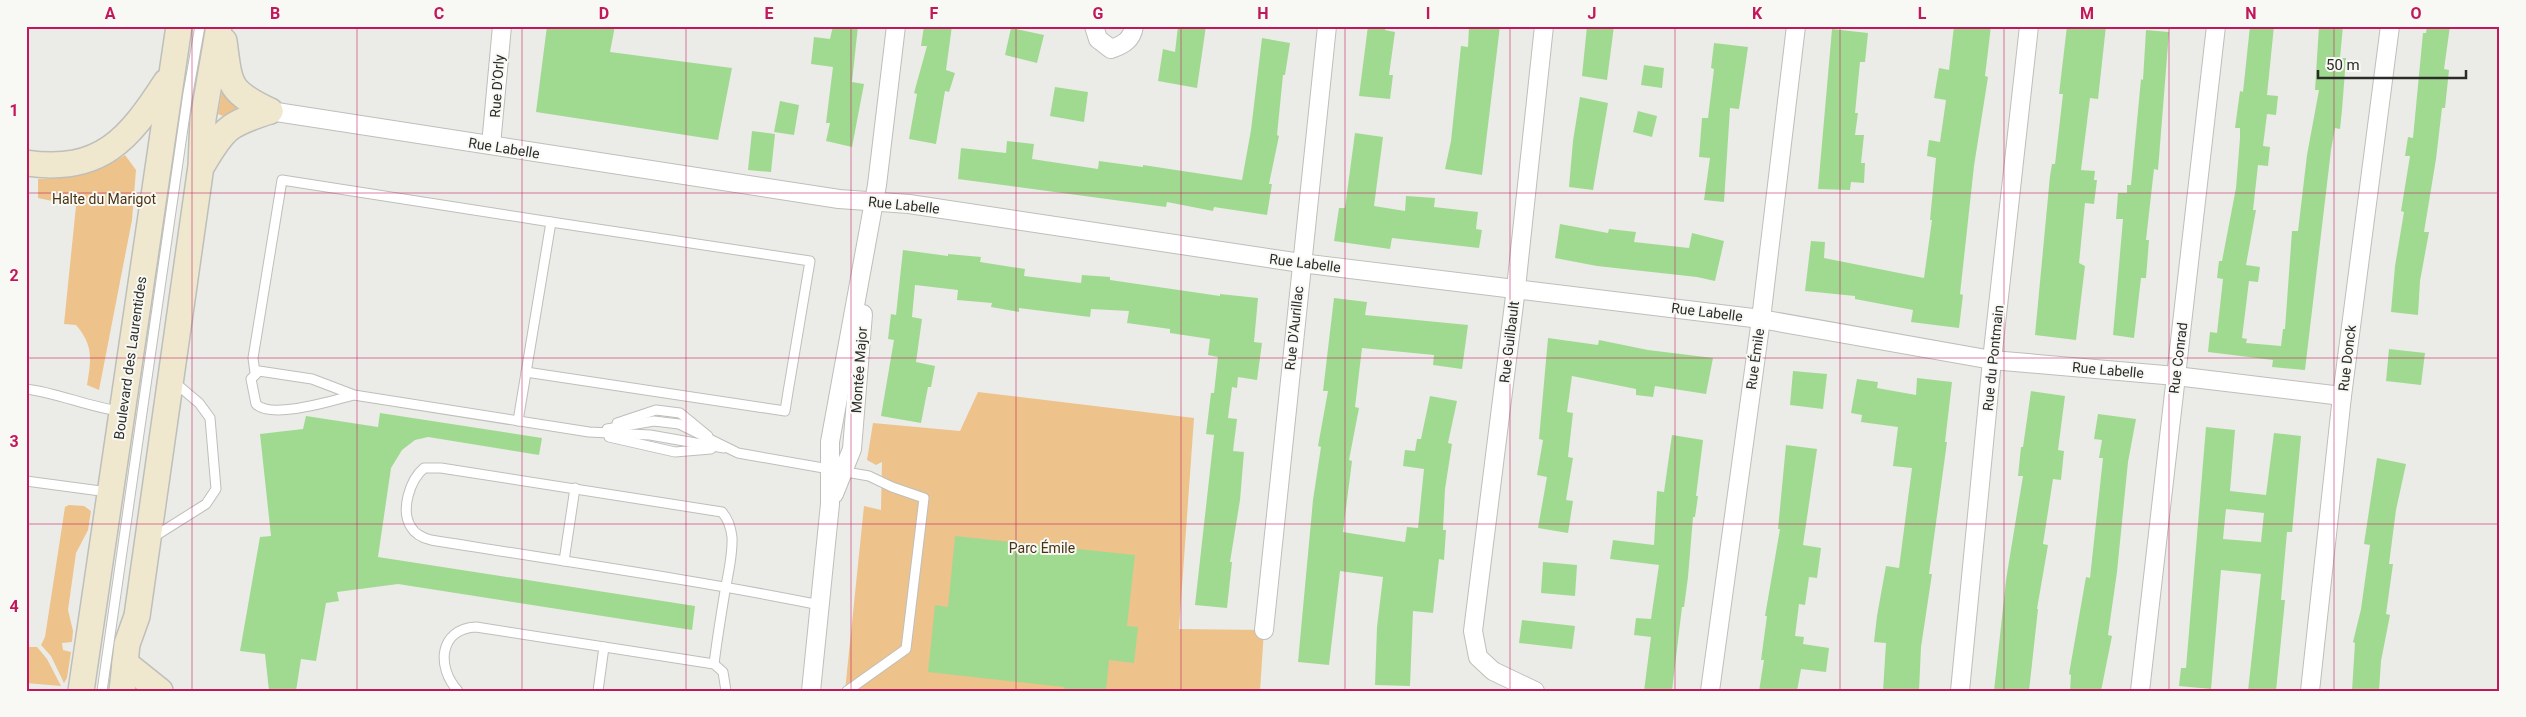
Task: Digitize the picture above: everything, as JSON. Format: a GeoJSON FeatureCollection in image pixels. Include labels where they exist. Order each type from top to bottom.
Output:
{"type":"FeatureCollection","features":[{"type":"Feature","properties":{"kind":"main road","name":"Boulevard des Laurentides"},"geometry":{"type":"LineString","coordinates":[[81,691],[170,76],[179,26]]}},
{"type":"Feature","properties":{"kind":"main road","name":"Boulevard des Laurentides"},"geometry":{"type":"LineString","coordinates":[[122,691],[116,655],[128,644],[137,616],[201,166],[204,119],[220,26]]}},
{"type":"Feature","properties":{"kind":"main road"},"geometry":{"type":"LineString","coordinates":[[220,26],[232,85],[247,100],[270,111]]}},
{"type":"Feature","properties":{"kind":"main road"},"geometry":{"type":"LineString","coordinates":[[26,163],[67,164],[90,159],[114,146],[140,121],[170,76]]}},
{"type":"Feature","properties":{"kind":"main road"},"geometry":{"type":"LineString","coordinates":[[201,166],[219,137],[229,127],[242,120],[270,111]]}},
{"type":"Feature","properties":{"kind":"main road"},"geometry":{"type":"LineString","coordinates":[[116,655],[160,691]]}},
{"type":"Feature","properties":{"kind":"street","name":"Rue D'Orly"},"geometry":{"type":"LineString","coordinates":[[491,146],[502,26]]}},
{"type":"Feature","properties":{"kind":"street","name":"Montée Major"},"geometry":{"type":"LineString","coordinates":[[811,691],[830,501],[837,470],[830,442],[875,201],[896,26]]}},
{"type":"Feature","properties":{"kind":"street"},"geometry":{"type":"LineString","coordinates":[[1094,26],[1098,39],[1111,49],[1124,44],[1133,34],[1134,26]]}},
{"type":"Feature","properties":{"kind":"street","name":"Rue D'Aurillac"},"geometry":{"type":"LineString","coordinates":[[1264,630],[1327,26]]}},
{"type":"Feature","properties":{"kind":"street","name":"Rue Guilbault"},"geometry":{"type":"LineString","coordinates":[[1535,691],[1493,671],[1478,657],[1474,631],[1516,288],[1544,26]]}},
{"type":"Feature","properties":{"kind":"street","name":"Rue Émile"},"geometry":{"type":"LineString","coordinates":[[1710,691],[1760,319],[1796,26]]}},
{"type":"Feature","properties":{"kind":"street","name":"Rue du Pontmain"},"geometry":{"type":"LineString","coordinates":[[1960,691],[1992,360],[2029,26]]}},
{"type":"Feature","properties":{"kind":"street","name":"Rue Conrad"},"geometry":{"type":"LineString","coordinates":[[2140,691],[2216,26]]}},
{"type":"Feature","properties":{"kind":"street","name":"Rue Donck"},"geometry":{"type":"LineString","coordinates":[[2310,691],[2342,396],[2390,26]]}},
{"type":"Feature","properties":{"kind":"street","name":"Rue Labelle"},"geometry":{"type":"LineString","coordinates":[[270,111],[839,199],[909,204],[1301,263],[1760,319],[1992,360],[2176,376],[2342,396]]}},
{"type":"Feature","properties":{"kind":"lane","name":"Boulevard des Laurentides"},"geometry":{"type":"LineString","coordinates":[[102,691],[116,655],[187,102],[200,26]]}},
{"type":"Feature","properties":{"kind":"lane"},"geometry":{"type":"LineString","coordinates":[[354,395],[310,406],[266,410],[258,407],[254,400],[251,379],[255,373],[253,358],[282,180],[810,262],[785,411],[526,372]]}},
{"type":"Feature","properties":{"kind":"lane"},"geometry":{"type":"LineString","coordinates":[[518,421],[550,222]]}},
{"type":"Feature","properties":{"kind":"lane"},"geometry":{"type":"LineString","coordinates":[[255,373],[264,371],[312,378],[354,395],[590,432],[650,435],[724,448],[744,454],[870,476],[892,487],[924,498],[906,649],[847,691]]}},
{"type":"Feature","properties":{"kind":"lane"},"geometry":{"type":"LineString","coordinates":[[148,541],[206,504],[216,489],[211,422],[208,413],[200,402],[170,379]]}},
{"type":"Feature","properties":{"kind":"lane"},"geometry":{"type":"LineString","coordinates":[[26,389],[52,392],[99,408],[122,411]]}},
{"type":"Feature","properties":{"kind":"lane"},"geometry":{"type":"LineString","coordinates":[[590,432],[656,410],[680,413],[724,448]]}},
{"type":"Feature","properties":{"kind":"lane"},"geometry":{"type":"LineString","coordinates":[[714,664],[725,588],[732,539],[730,528],[722,512],[433,467],[424,468],[415,477],[409,496],[409,522],[411,528],[424,538],[725,588],[820,605]]}},
{"type":"Feature","properties":{"kind":"lane"},"geometry":{"type":"LineString","coordinates":[[26,481],[111,493]]}},
{"type":"Feature","properties":{"kind":"lane"},"geometry":{"type":"LineString","coordinates":[[564,561],[575,488]]}},
{"type":"Feature","properties":{"kind":"lane"},"geometry":{"type":"LineString","coordinates":[[458,691],[446,672],[445,654],[449,639],[463,628],[476,627],[714,664],[723,672],[726,691]]}},
{"type":"Feature","properties":{"kind":"lane"},"geometry":{"type":"LineString","coordinates":[[598,691],[604,647]]}},
{"type":"Feature","properties":{"kind":"green space"},"geometry":{"type":"Polygon","coordinates":[[[222,91],[225,91],[236,104],[236,109],[223,116],[218,114],[222,91]]]}},
{"type":"Feature","properties":{"kind":"green space","name":"Halte du Marigot"},"geometry":{"type":"Polygon","coordinates":[[[125,155],[136,170],[132,220],[99,390],[87,385],[90,354],[86,340],[76,325],[64,324],[76,206],[38,198],[38,179],[62,178],[84,174],[105,166],[125,155]]]}},
{"type":"Feature","properties":{"kind":"green space","name":"Parc Émile"},"geometry":{"type":"Polygon","coordinates":[[[978,392],[1194,418],[1179,629],[1264,630],[1260,691],[845,691],[864,506],[881,510],[882,462],[876,465],[867,460],[873,423],[960,431],[978,392]]]}},
{"type":"Feature","properties":{"kind":"green space"},"geometry":{"type":"Polygon","coordinates":[[[69,505],[84,506],[91,511],[88,530],[76,553],[68,610],[73,631],[72,642],[62,643],[63,650],[71,652],[67,678],[64,683],[51,656],[41,645],[45,637],[65,507],[69,505]]]}},
{"type":"Feature","properties":{"kind":"green space"},"geometry":{"type":"Polygon","coordinates":[[[26,647],[37,647],[47,659],[61,686],[26,683],[26,647]]]}},
{"type":"Feature","properties":{"kind":"building"},"geometry":{"type":"Polygon","coordinates":[[[547,26],[615,26],[610,52],[732,68],[718,140],[536,112],[547,26]]]}},
{"type":"Feature","properties":{"kind":"building"},"geometry":{"type":"Polygon","coordinates":[[[833,26],[858,26],[852,82],[864,84],[852,147],[826,141],[830,123],[826,123],[833,67],[811,64],[814,37],[830,39],[833,26]]]}},
{"type":"Feature","properties":{"kind":"building"},"geometry":{"type":"Polygon","coordinates":[[[924,26],[952,26],[946,70],[955,73],[949,92],[945,91],[936,144],[909,139],[917,94],[914,93],[927,46],[921,46],[924,26]]]}},
{"type":"Feature","properties":{"kind":"building"},"geometry":{"type":"Polygon","coordinates":[[[1178,26],[1206,26],[1197,88],[1158,81],[1163,49],[1175,52],[1178,26]]]}},
{"type":"Feature","properties":{"kind":"building"},"geometry":{"type":"Polygon","coordinates":[[[1368,26],[1386,26],[1385,30],[1395,32],[1389,75],[1393,75],[1390,99],[1359,96],[1368,26]]]}},
{"type":"Feature","properties":{"kind":"building"},"geometry":{"type":"Polygon","coordinates":[[[1469,26],[1500,26],[1482,175],[1445,169],[1451,141],[1461,46],[1468,47],[1469,26]]]}},
{"type":"Feature","properties":{"kind":"building"},"geometry":{"type":"Polygon","coordinates":[[[1587,26],[1614,26],[1607,80],[1582,76],[1587,26]]]}},
{"type":"Feature","properties":{"kind":"building"},"geometry":{"type":"Polygon","coordinates":[[[1954,26],[1991,26],[1985,76],[1988,77],[1974,166],[1960,294],[1963,295],[1959,328],[1911,322],[1913,310],[1855,299],[1855,296],[1805,291],[1811,241],[1825,242],[1824,258],[1924,278],[1932,220],[1930,220],[1936,158],[1927,156],[1929,140],[1940,142],[1946,100],[1934,98],[1939,68],[1949,70],[1954,26]]]}},
{"type":"Feature","properties":{"kind":"building"},"geometry":{"type":"Polygon","coordinates":[[[2067,26],[2106,26],[2098,99],[2090,98],[2081,170],[2095,171],[2094,180],[2097,180],[2094,204],[2085,203],[2079,263],[2085,266],[2076,340],[2035,335],[2050,176],[2052,164],[2055,164],[2063,94],[2059,94],[2067,26]]]}},
{"type":"Feature","properties":{"kind":"building"},"geometry":{"type":"Polygon","coordinates":[[[2250,26],[2274,26],[2267,95],[2278,96],[2276,115],[2267,114],[2263,146],[2270,147],[2268,166],[2258,165],[2253,210],[2256,210],[2246,265],[2260,267],[2258,282],[2249,281],[2242,338],[2247,339],[2246,343],[2281,346],[2283,329],[2285,329],[2292,231],[2298,231],[2307,155],[2319,90],[2315,90],[2319,26],[2343,26],[2340,58],[2346,58],[2340,129],[2335,128],[2331,150],[2305,370],[2272,367],[2273,360],[2208,352],[2210,332],[2217,333],[2223,279],[2217,278],[2219,261],[2222,261],[2236,188],[2240,128],[2235,128],[2240,91],[2243,92],[2250,26]]]}},
{"type":"Feature","properties":{"kind":"building"},"geometry":{"type":"Polygon","coordinates":[[[2427,26],[2450,26],[2444,69],[2449,70],[2445,108],[2442,108],[2424,232],[2429,232],[2420,281],[2418,315],[2391,312],[2395,266],[2404,212],[2401,211],[2410,156],[2405,156],[2408,137],[2413,138],[2423,33],[2426,33],[2427,26]]]}},
{"type":"Feature","properties":{"kind":"building"},"geometry":{"type":"Polygon","coordinates":[[[1011,28],[1044,35],[1037,63],[1005,55],[1011,28]]]}},
{"type":"Feature","properties":{"kind":"building"},"geometry":{"type":"Polygon","coordinates":[[[1832,29],[1868,33],[1865,62],[1860,62],[1855,113],[1858,113],[1855,135],[1864,135],[1861,163],[1865,163],[1864,183],[1851,182],[1850,190],[1818,189],[1832,29]]]}},
{"type":"Feature","properties":{"kind":"building"},"geometry":{"type":"Polygon","coordinates":[[[2146,30],[2169,32],[2158,170],[2154,169],[2146,240],[2149,240],[2146,278],[2141,278],[2134,338],[2113,335],[2123,219],[2116,219],[2118,193],[2127,193],[2127,185],[2131,185],[2141,79],[2143,80],[2146,30]]]}},
{"type":"Feature","properties":{"kind":"building"},"geometry":{"type":"Polygon","coordinates":[[[1262,38],[1290,43],[1285,75],[1283,75],[1277,135],[1279,136],[1269,184],[1272,184],[1267,215],[1214,207],[1213,211],[1167,202],[1166,207],[958,179],[961,148],[1006,153],[1007,141],[1034,144],[1032,159],[1098,169],[1099,161],[1143,167],[1143,165],[1242,180],[1251,130],[1262,38]]]}},
{"type":"Feature","properties":{"kind":"building"},"geometry":{"type":"Polygon","coordinates":[[[1714,43],[1748,47],[1739,109],[1730,108],[1724,202],[1704,200],[1710,158],[1699,157],[1702,118],[1708,118],[1714,69],[1711,68],[1714,43]]]}},
{"type":"Feature","properties":{"kind":"building"},"geometry":{"type":"Polygon","coordinates":[[[1644,65],[1664,68],[1662,88],[1641,85],[1644,65]]]}},
{"type":"Feature","properties":{"kind":"building"},"geometry":{"type":"Polygon","coordinates":[[[1055,87],[1088,92],[1084,122],[1050,116],[1055,87]]]}},
{"type":"Feature","properties":{"kind":"building"},"geometry":{"type":"Polygon","coordinates":[[[1580,97],[1608,103],[1593,190],[1569,187],[1573,141],[1580,97]]]}},
{"type":"Feature","properties":{"kind":"building"},"geometry":{"type":"Polygon","coordinates":[[[780,101],[799,105],[794,135],[774,132],[780,101]]]}},
{"type":"Feature","properties":{"kind":"building"},"geometry":{"type":"Polygon","coordinates":[[[1638,111],[1657,116],[1652,137],[1633,132],[1638,111]]]}},
{"type":"Feature","properties":{"kind":"building"},"geometry":{"type":"Polygon","coordinates":[[[752,131],[775,134],[771,172],[748,170],[752,131]]]}},
{"type":"Feature","properties":{"kind":"building"},"geometry":{"type":"Polygon","coordinates":[[[1355,133],[1383,137],[1374,206],[1405,211],[1406,196],[1435,198],[1434,207],[1478,212],[1476,229],[1482,230],[1479,248],[1392,238],[1390,249],[1334,241],[1339,208],[1345,208],[1355,133]]]}},
{"type":"Feature","properties":{"kind":"building"},"geometry":{"type":"Polygon","coordinates":[[[1560,224],[1608,233],[1609,229],[1636,232],[1634,242],[1689,248],[1692,233],[1724,241],[1715,281],[1697,277],[1597,266],[1555,258],[1560,224]]]}},
{"type":"Feature","properties":{"kind":"building"},"geometry":{"type":"Polygon","coordinates":[[[903,250],[948,256],[948,254],[981,257],[980,262],[1025,269],[1024,276],[1081,283],[1082,275],[1110,277],[1110,280],[1220,296],[1220,294],[1258,298],[1254,342],[1262,343],[1257,380],[1238,377],[1237,388],[1232,387],[1228,418],[1237,419],[1233,451],[1244,452],[1240,500],[1230,562],[1232,562],[1227,608],[1195,605],[1214,435],[1206,434],[1211,393],[1214,393],[1218,357],[1208,355],[1210,339],[1170,333],[1170,329],[1127,323],[1129,311],[1091,309],[1090,317],[1019,308],[1019,312],[991,307],[992,303],[957,300],[958,290],[915,285],[912,317],[922,319],[916,362],[935,366],[931,387],[928,387],[921,423],[881,416],[894,340],[888,339],[891,314],[896,315],[903,250]]]}},
{"type":"Feature","properties":{"kind":"building"},"geometry":{"type":"Polygon","coordinates":[[[1334,298],[1367,302],[1365,315],[1468,325],[1462,369],[1433,365],[1434,355],[1362,348],[1355,407],[1359,408],[1349,460],[1352,461],[1343,532],[1405,542],[1407,527],[1418,528],[1424,469],[1403,466],[1405,450],[1415,451],[1417,439],[1421,439],[1430,396],[1457,401],[1448,443],[1452,444],[1445,489],[1443,530],[1446,530],[1444,560],[1439,559],[1433,613],[1413,611],[1410,686],[1375,685],[1377,627],[1383,577],[1340,571],[1329,665],[1298,662],[1313,500],[1321,447],[1318,446],[1328,391],[1323,391],[1334,298]]]}},
{"type":"Feature","properties":{"kind":"building"},"geometry":{"type":"Polygon","coordinates":[[[1548,338],[1598,345],[1599,340],[1648,350],[1713,358],[1706,394],[1655,386],[1653,397],[1636,395],[1636,389],[1572,376],[1567,412],[1573,413],[1568,457],[1573,458],[1566,500],[1573,501],[1568,533],[1538,528],[1547,477],[1537,475],[1543,440],[1539,439],[1548,338]]]}},
{"type":"Feature","properties":{"kind":"building"},"geometry":{"type":"Polygon","coordinates":[[[2389,349],[2425,353],[2421,385],[2386,381],[2389,349]]]}},
{"type":"Feature","properties":{"kind":"building"},"geometry":{"type":"Polygon","coordinates":[[[1793,371],[1827,374],[1823,409],[1790,405],[1793,371]]]}},
{"type":"Feature","properties":{"kind":"building"},"geometry":{"type":"Polygon","coordinates":[[[1917,378],[1952,382],[1945,442],[1947,442],[1929,574],[1932,574],[1921,647],[1919,691],[1883,691],[1886,643],[1874,642],[1877,616],[1886,566],[1899,568],[1912,468],[1893,466],[1898,427],[1861,422],[1862,415],[1851,413],[1857,379],[1878,382],[1877,388],[1916,395],[1917,378]]]}},
{"type":"Feature","properties":{"kind":"building"},"geometry":{"type":"Polygon","coordinates":[[[2031,391],[2065,396],[2058,450],[2064,451],[2061,480],[2053,479],[2043,544],[2048,545],[2037,609],[2029,691],[1994,691],[2006,580],[2023,476],[2018,476],[2021,447],[2023,447],[2031,391]]]}},
{"type":"Feature","properties":{"kind":"building"},"geometry":{"type":"Polygon","coordinates":[[[380,413],[542,438],[539,455],[428,437],[415,440],[402,450],[391,468],[378,557],[695,606],[692,630],[398,584],[337,592],[339,601],[326,603],[316,661],[301,659],[296,691],[269,691],[265,654],[240,651],[260,537],[271,536],[260,434],[303,429],[306,416],[378,427],[380,413]]]}},
{"type":"Feature","properties":{"kind":"building"},"geometry":{"type":"Polygon","coordinates":[[[2098,414],[2136,419],[2128,462],[2117,572],[2108,635],[2112,636],[2101,691],[2070,691],[2071,675],[2069,674],[2086,577],[2090,578],[2103,458],[2099,458],[2102,440],[2094,439],[2098,414]]]}},
{"type":"Feature","properties":{"kind":"building"},"geometry":{"type":"Polygon","coordinates":[[[2206,427],[2235,430],[2230,491],[2266,495],[2274,433],[2301,436],[2292,532],[2287,532],[2281,600],[2285,600],[2276,691],[2248,691],[2261,574],[2221,570],[2211,689],[2179,686],[2181,668],[2186,668],[2206,427]],[[2226,509],[2223,539],[2261,542],[2264,513],[2226,509]]]}},
{"type":"Feature","properties":{"kind":"building"},"geometry":{"type":"Polygon","coordinates":[[[1672,435],[1703,440],[1696,496],[1698,496],[1695,517],[1693,517],[1688,577],[1684,607],[1682,607],[1672,691],[1644,691],[1651,637],[1634,635],[1636,618],[1651,619],[1659,565],[1610,559],[1613,540],[1654,545],[1657,491],[1664,492],[1672,435]]]}},
{"type":"Feature","properties":{"kind":"building"},"geometry":{"type":"Polygon","coordinates":[[[1786,445],[1817,449],[1803,545],[1821,548],[1817,578],[1809,577],[1805,605],[1799,604],[1795,636],[1804,637],[1803,644],[1829,648],[1826,672],[1801,669],[1797,691],[1759,691],[1764,660],[1761,660],[1767,616],[1765,616],[1780,529],[1778,529],[1786,445]]]}},
{"type":"Feature","properties":{"kind":"building"},"geometry":{"type":"Polygon","coordinates":[[[2377,458],[2406,464],[2396,510],[2389,564],[2393,564],[2386,614],[2390,615],[2381,661],[2379,691],[2352,691],[2355,643],[2353,642],[2361,609],[2370,545],[2364,544],[2377,458]]]}},
{"type":"Feature","properties":{"kind":"building"},"geometry":{"type":"Polygon","coordinates":[[[955,536],[1135,555],[1127,626],[1138,627],[1134,663],[1109,660],[1106,691],[1064,691],[1064,687],[928,672],[935,605],[948,607],[955,536]]]}},
{"type":"Feature","properties":{"kind":"building"},"geometry":{"type":"Polygon","coordinates":[[[1543,562],[1577,565],[1575,596],[1541,593],[1543,562]]]}},
{"type":"Feature","properties":{"kind":"building"},"geometry":{"type":"Polygon","coordinates":[[[1522,620],[1575,626],[1572,649],[1519,643],[1522,620]]]}}]}
